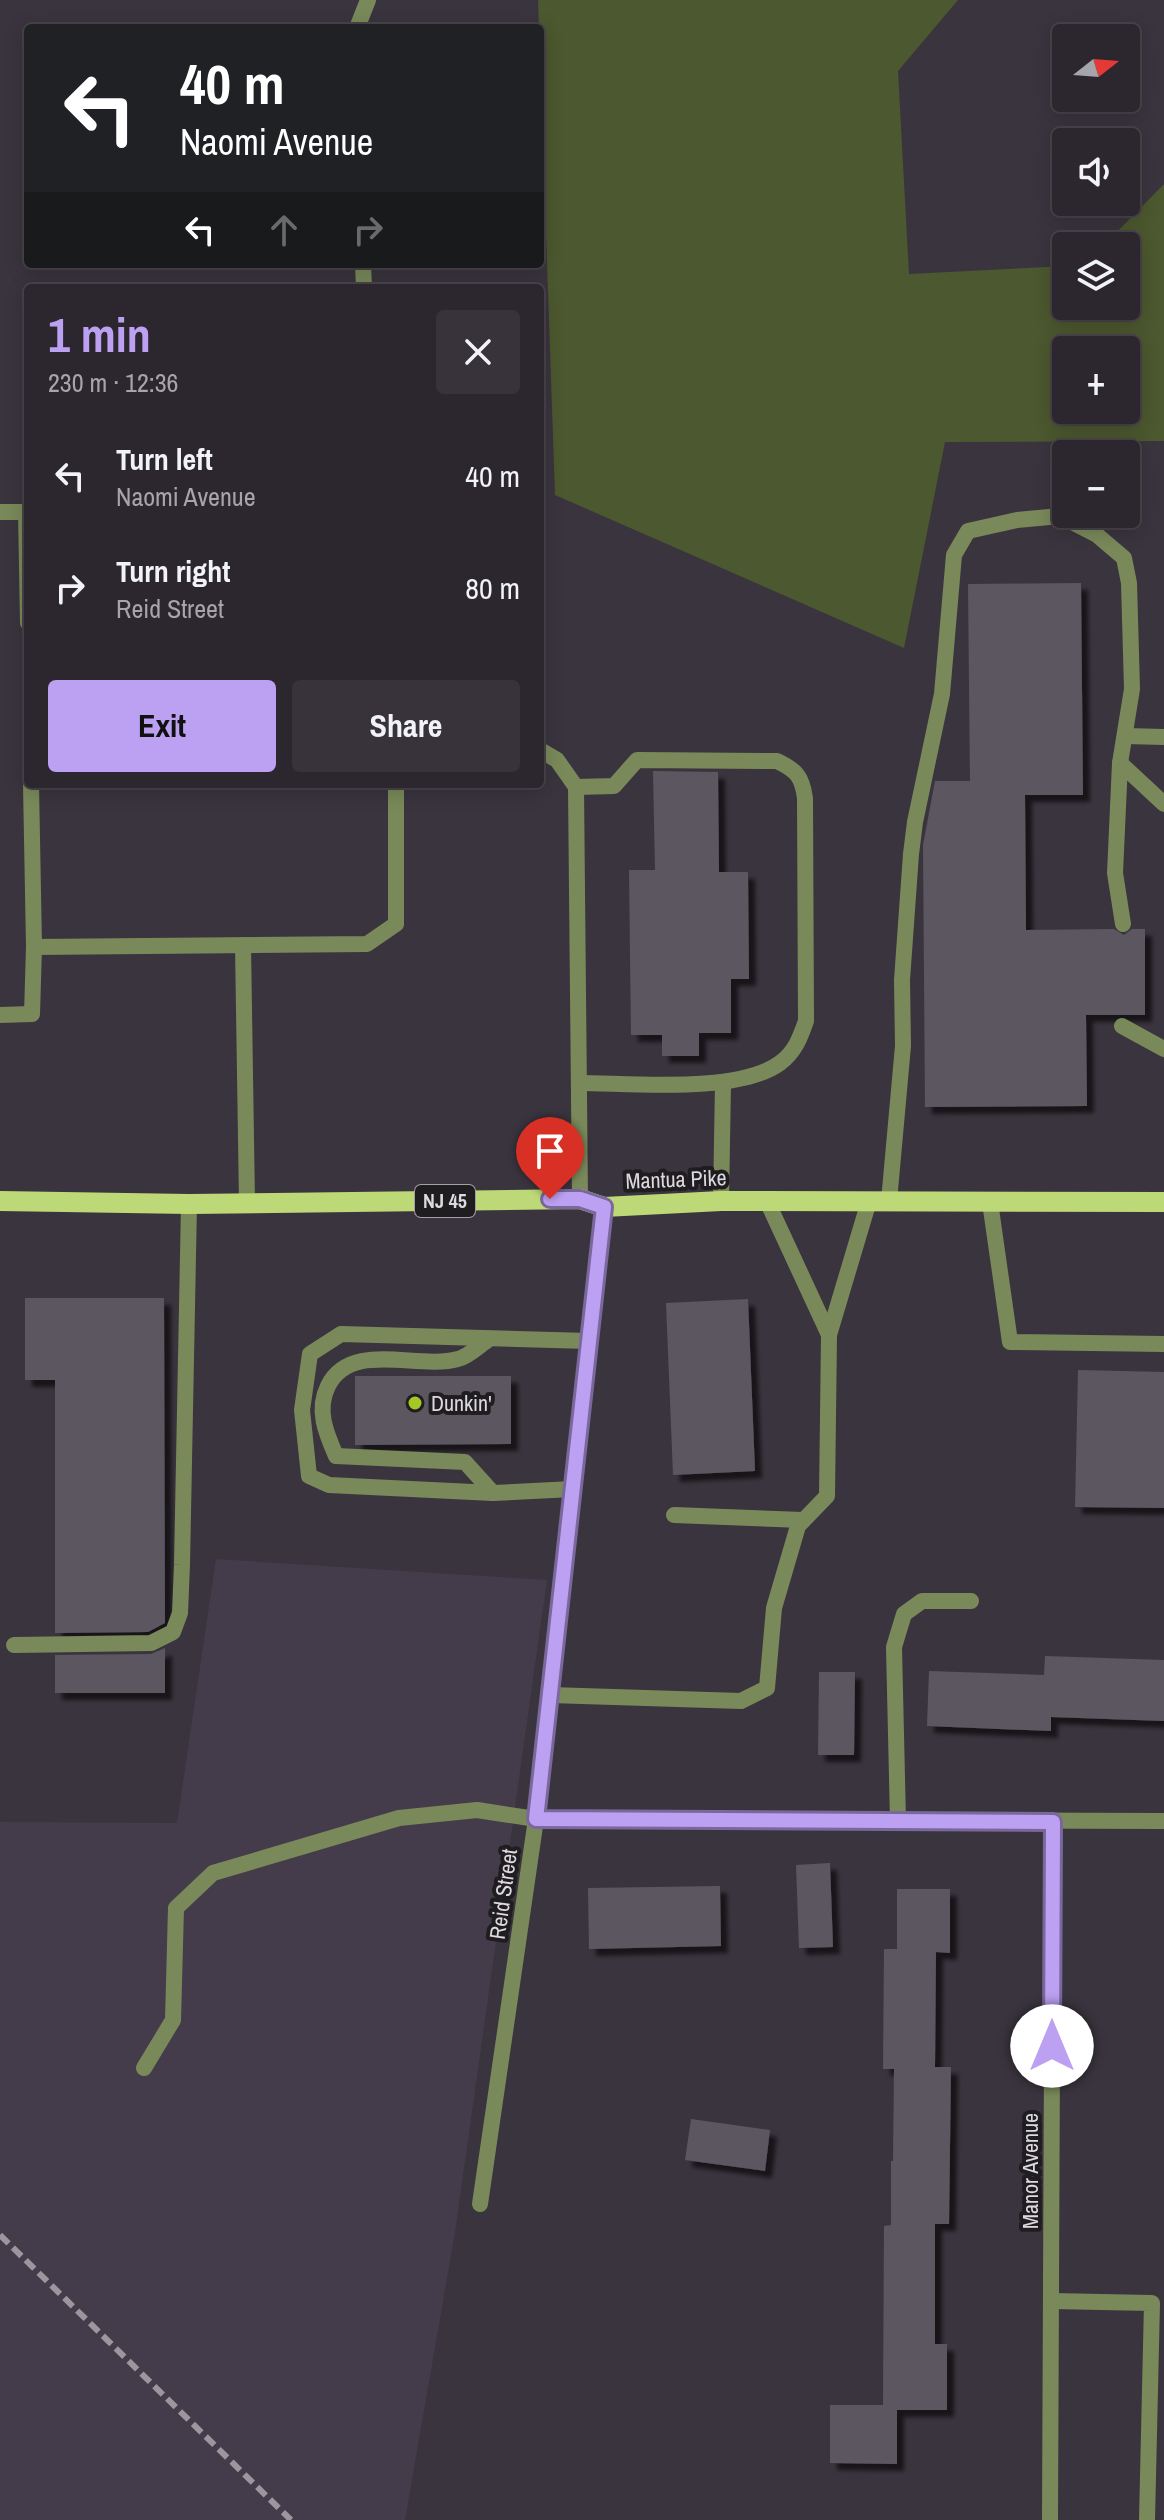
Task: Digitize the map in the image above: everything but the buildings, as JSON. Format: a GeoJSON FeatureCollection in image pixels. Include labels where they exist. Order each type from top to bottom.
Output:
{"type":"FeatureCollection","features":[{"type":"Feature","properties":{"kind":"main road","name":"Mantua Pike"},"geometry":{"type":"LineString","coordinates":[[0,1201],[189,1204],[580,1199],[604,1207],[721,1201],[1164,1202]]}},
{"type":"Feature","properties":{"kind":"street"},"geometry":{"type":"LineString","coordinates":[[359,24],[368,0]]}},
{"type":"Feature","properties":{"kind":"street"},"geometry":{"type":"LineString","coordinates":[[0,512],[24,512]]}},
{"type":"Feature","properties":{"kind":"street"},"geometry":{"type":"LineString","coordinates":[[550,1695],[741,1701],[767,1688],[774,1608],[798,1526],[827,1496],[829,1335],[879,1201],[901,1077],[902,980],[915,822],[942,694],[954,555],[968,531],[1017,520],[1060,516],[1097,535],[1124,558],[1129,583],[1132,689],[1120,763],[1115,873],[1123,924]]}},
{"type":"Feature","properties":{"kind":"street"},"geometry":{"type":"LineString","coordinates":[[1125,736],[1164,737]]}},
{"type":"Feature","properties":{"kind":"street"},"geometry":{"type":"LineString","coordinates":[[544,752],[557,760],[576,787],[580,1199]]}},
{"type":"Feature","properties":{"kind":"street"},"geometry":{"type":"LineString","coordinates":[[576,787],[614,786],[637,760],[777,761],[795,770],[803,781],[806,1021],[797,1044],[779,1063],[723,1083],[579,1083]]}},
{"type":"Feature","properties":{"kind":"street"},"geometry":{"type":"LineString","coordinates":[[1120,763],[1164,804]]}},
{"type":"Feature","properties":{"kind":"street"},"geometry":{"type":"LineString","coordinates":[[0,1015],[32,1014],[31,788]]}},
{"type":"Feature","properties":{"kind":"street"},"geometry":{"type":"LineString","coordinates":[[34,947],[367,944],[396,924],[396,788]]}},
{"type":"Feature","properties":{"kind":"street"},"geometry":{"type":"LineString","coordinates":[[243,945],[247,1203]]}},
{"type":"Feature","properties":{"kind":"street"},"geometry":{"type":"LineString","coordinates":[[1122,1026],[1164,1049]]}},
{"type":"Feature","properties":{"kind":"street"},"geometry":{"type":"LineString","coordinates":[[721,1201],[723,1083]]}},
{"type":"Feature","properties":{"kind":"street"},"geometry":{"type":"LineString","coordinates":[[767,1201],[829,1335]]}},
{"type":"Feature","properties":{"kind":"street"},"geometry":{"type":"LineString","coordinates":[[990,1202],[1010,1342],[1164,1344]]}},
{"type":"Feature","properties":{"kind":"street"},"geometry":{"type":"LineString","coordinates":[[14,1645],[151,1643],[173,1632],[180,1613],[182,1565],[189,1204]]}},
{"type":"Feature","properties":{"kind":"street","name":"Reid Street"},"geometry":{"type":"LineString","coordinates":[[480,2204],[536,1819],[604,1207]]}},
{"type":"Feature","properties":{"kind":"street"},"geometry":{"type":"LineString","coordinates":[[573,1489],[493,1493],[329,1485],[309,1476],[302,1410],[310,1354],[341,1334],[589,1341]]}},
{"type":"Feature","properties":{"kind":"street"},"geometry":{"type":"LineString","coordinates":[[489,1339],[460,1359],[356,1361],[335,1372],[323,1397],[323,1427],[336,1456],[465,1462],[493,1493]]}},
{"type":"Feature","properties":{"kind":"street"},"geometry":{"type":"LineString","coordinates":[[674,1515],[803,1520]]}},
{"type":"Feature","properties":{"kind":"street"},"geometry":{"type":"LineString","coordinates":[[898,1821],[894,1647],[904,1614],[922,1601],[971,1601]]}},
{"type":"Feature","properties":{"kind":"street"},"geometry":{"type":"LineString","coordinates":[[144,2068],[173,2020],[176,1908],[213,1873],[399,1818],[477,1810],[536,1819],[1164,1821]]}},
{"type":"Feature","properties":{"kind":"street","name":"Manor Avenue"},"geometry":{"type":"LineString","coordinates":[[1050,2520],[1053,1822]]}},
{"type":"Feature","properties":{"kind":"street"},"geometry":{"type":"LineString","coordinates":[[1051,2301],[1152,2303],[1147,2520]]}},
{"type":"Feature","properties":{"kind":"shaded area"},"geometry":{"type":"Polygon","coordinates":[[[216,1559],[547,1580],[455,2232],[405,2520],[0,2520],[0,1822],[177,1823],[216,1559]]]}},
{"type":"Feature","properties":{"kind":"green space"},"geometry":{"type":"Polygon","coordinates":[[[538,0],[958,0],[898,71],[909,274],[1052,267],[1052,320],[1140,320],[1140,232],[1117,232],[1133,216],[1140,216],[1140,208],[1164,184],[1164,441],[945,442],[904,648],[555,495],[544,175],[544,24],[539,24],[538,0]]]}},
{"type":"Feature","properties":{"kind":"railway"},"geometry":{"type":"LineString","coordinates":[[0,2235],[291,2520]]}},
{"type":"Feature","properties":{"kind":"place","name":"Dunkin'"},"geometry":{"type":"Point","coordinates":[415,1403]}},
{"type":"Feature","properties":{"kind":"route"},"geometry":{"type":"LineString","coordinates":[[550,1199],[580,1199],[604,1207],[536,1819],[1053,1822],[1052,2046]]}}]}
